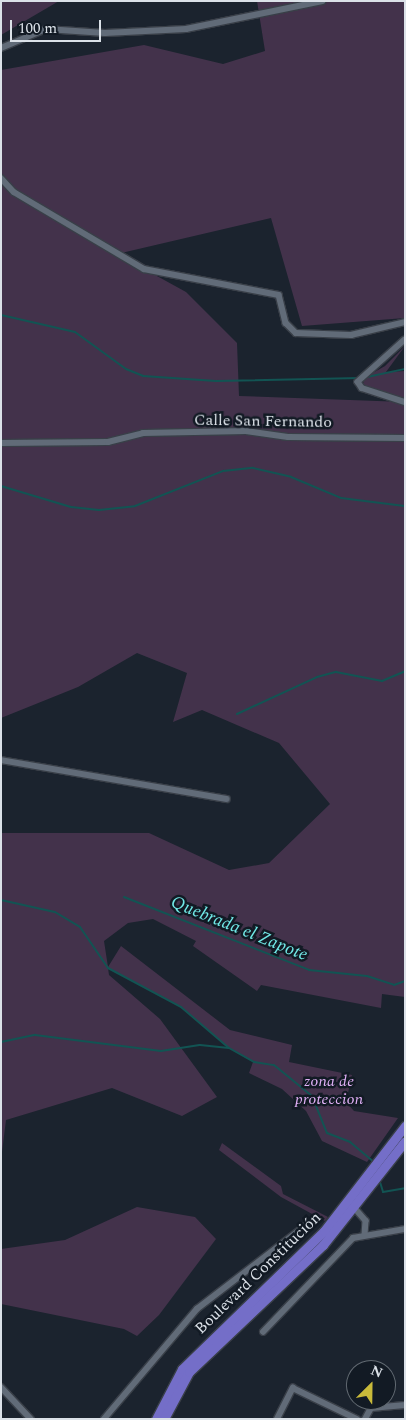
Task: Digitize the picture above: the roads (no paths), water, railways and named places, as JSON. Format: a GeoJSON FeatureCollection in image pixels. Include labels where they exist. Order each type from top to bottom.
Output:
{"type":"FeatureCollection","features":[{"type":"Feature","properties":{"kind":"highway","name":"Boulevard Constitución"},"geometry":{"type":"LineString","coordinates":[[156,1419],[182,1369],[324,1231],[405,1126]]}},
{"type":"Feature","properties":{"kind":"highway","name":"Boulevard Constitución"},"geometry":{"type":"LineString","coordinates":[[164,1419],[189,1372],[304,1264],[354,1207],[405,1141]]}},
{"type":"Feature","properties":{"kind":"street"},"geometry":{"type":"LineString","coordinates":[[1,48],[46,29],[105,33],[186,29],[322,1]]}},
{"type":"Feature","properties":{"kind":"street"},"geometry":{"type":"LineString","coordinates":[[1,178],[14,192],[139,266],[279,294],[286,323],[296,333],[350,335],[405,322]]}},
{"type":"Feature","properties":{"kind":"street"},"geometry":{"type":"LineString","coordinates":[[405,340],[358,382],[362,388],[405,402]]}},
{"type":"Feature","properties":{"kind":"street","name":"Calle San Fernando"},"geometry":{"type":"LineString","coordinates":[[1,443],[108,442],[143,433],[246,431],[288,437],[405,438]]}},
{"type":"Feature","properties":{"kind":"street"},"geometry":{"type":"LineString","coordinates":[[1,760],[227,799]]}},
{"type":"Feature","properties":{"kind":"street"},"geometry":{"type":"LineString","coordinates":[[354,1207],[366,1222],[365,1234]]}},
{"type":"Feature","properties":{"kind":"street"},"geometry":{"type":"LineString","coordinates":[[104,1419],[198,1309],[304,1227]]}},
{"type":"Feature","properties":{"kind":"street"},"geometry":{"type":"LineString","coordinates":[[263,1332],[353,1238],[365,1234],[405,1229]]}},
{"type":"Feature","properties":{"kind":"street"},"geometry":{"type":"LineString","coordinates":[[1,1387],[31,1419]]}},
{"type":"Feature","properties":{"kind":"street"},"geometry":{"type":"LineString","coordinates":[[277,1419],[294,1388],[357,1419]]}},
{"type":"Feature","properties":{"kind":"street"},"geometry":{"type":"LineString","coordinates":[[365,1419],[371,1408],[405,1405]]}},
{"type":"Feature","properties":{"kind":"waterway"},"geometry":{"type":"LineString","coordinates":[[1,315],[75,332],[126,369],[143,376],[216,381],[360,378]]}},
{"type":"Feature","properties":{"kind":"waterway"},"geometry":{"type":"LineString","coordinates":[[367,377],[405,369]]}},
{"type":"Feature","properties":{"kind":"waterway"},"geometry":{"type":"LineString","coordinates":[[1,486],[71,507],[99,510],[135,506],[223,471],[253,468],[291,477],[341,498],[405,506]]}},
{"type":"Feature","properties":{"kind":"waterway"},"geometry":{"type":"LineString","coordinates":[[237,714],[317,677],[336,672],[382,681],[405,671]]}},
{"type":"Feature","properties":{"kind":"waterway","name":"Quebrada el Zapote"},"geometry":{"type":"LineString","coordinates":[[124,897],[309,970],[367,976],[394,985],[405,981]]}},
{"type":"Feature","properties":{"kind":"waterway"},"geometry":{"type":"LineString","coordinates":[[1,900],[55,912],[80,927],[108,968],[181,1007],[229,1048],[254,1062],[274,1065],[312,1096],[327,1133],[350,1142],[373,1161]]}},
{"type":"Feature","properties":{"kind":"waterway"},"geometry":{"type":"LineString","coordinates":[[1,1042],[35,1035],[161,1051],[200,1045],[229,1048]]}},
{"type":"Feature","properties":{"kind":"waterway"},"geometry":{"type":"LineString","coordinates":[[380,1182],[383,1192],[405,1188]]}},
{"type":"Feature","properties":{"kind":"park label","name":"zona de proteccion"},"geometry":{"type":"Point","coordinates":[329,1090]}}]}
